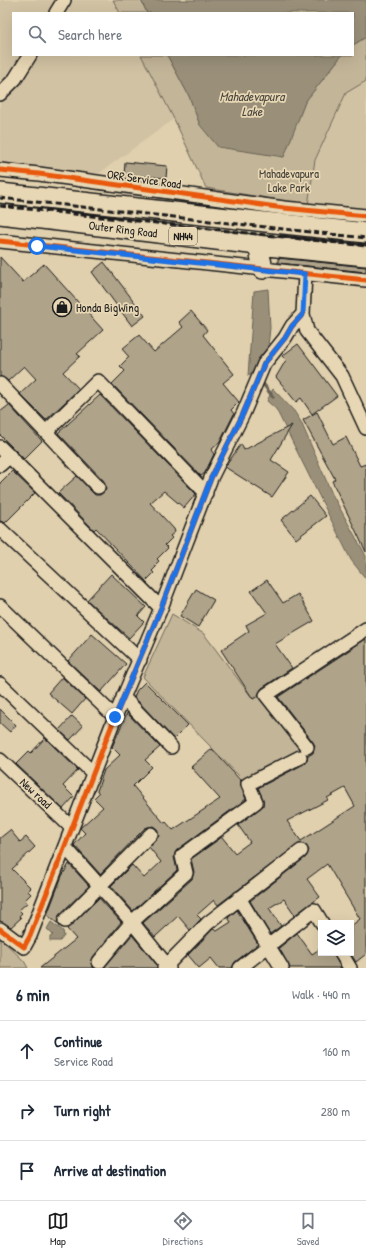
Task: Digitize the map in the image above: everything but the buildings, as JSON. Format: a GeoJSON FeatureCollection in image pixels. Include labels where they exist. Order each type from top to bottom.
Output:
{"type":"FeatureCollection","features":[{"type":"Feature","properties":{"kind":"highway","name":"Outer Ring Road"},"geometry":{"type":"LineString","coordinates":[[0,193],[366,233]]}},
{"type":"Feature","properties":{"kind":"highway","name":"Outer Ring Road"},"geometry":{"type":"LineString","coordinates":[[0,214],[258,245],[366,256]]}},
{"type":"Feature","properties":{"kind":"highway"},"geometry":{"type":"LineString","coordinates":[[258,245],[263,269]]}},
{"type":"Feature","properties":{"kind":"street"},"geometry":{"type":"LineString","coordinates":[[57,12],[64,0]]}},
{"type":"Feature","properties":{"kind":"street"},"geometry":{"type":"LineString","coordinates":[[0,94],[16,79],[29,56]]}},
{"type":"Feature","properties":{"kind":"street","name":"ORR Service Road"},"geometry":{"type":"LineString","coordinates":[[0,170],[39,174],[284,208],[366,216]]}},
{"type":"Feature","properties":{"kind":"street"},"geometry":{"type":"LineString","coordinates":[[0,241],[366,280]]}},
{"type":"Feature","properties":{"kind":"street"},"geometry":{"type":"LineString","coordinates":[[305,274],[303,314],[307,330],[342,376],[366,428]]}},
{"type":"Feature","properties":{"kind":"street"},"geometry":{"type":"LineString","coordinates":[[0,929],[24,946],[206,493],[264,364],[285,338],[292,326],[303,314]]}},
{"type":"Feature","properties":{"kind":"street"},"geometry":{"type":"LineString","coordinates":[[46,432],[98,381],[206,493]]}},
{"type":"Feature","properties":{"kind":"street"},"geometry":{"type":"LineString","coordinates":[[2,388],[98,486]]}},
{"type":"Feature","properties":{"kind":"street"},"geometry":{"type":"LineString","coordinates":[[0,447],[5,461],[161,608]]}},
{"type":"Feature","properties":{"kind":"street"},"geometry":{"type":"LineString","coordinates":[[0,529],[140,660]]}},
{"type":"Feature","properties":{"kind":"street"},"geometry":{"type":"LineString","coordinates":[[0,606],[115,717]]}},
{"type":"Feature","properties":{"kind":"street"},"geometry":{"type":"LineString","coordinates":[[99,962],[132,922],[186,873],[182,856],[256,802],[248,784],[304,752],[266,695],[366,629]]}},
{"type":"Feature","properties":{"kind":"street"},"geometry":{"type":"LineString","coordinates":[[0,684],[93,774]]}},
{"type":"Feature","properties":{"kind":"street"},"geometry":{"type":"LineString","coordinates":[[124,697],[171,747]]}},
{"type":"Feature","properties":{"kind":"street","name":"New road"},"geometry":{"type":"LineString","coordinates":[[0,760],[71,827]]}},
{"type":"Feature","properties":{"kind":"street"},"geometry":{"type":"LineString","coordinates":[[65,921],[151,834]]}},
{"type":"Feature","properties":{"kind":"street"},"geometry":{"type":"LineString","coordinates":[[65,847],[132,922],[167,967],[208,923],[301,851]]}},
{"type":"Feature","properties":{"kind":"street"},"geometry":{"type":"LineString","coordinates":[[239,898],[282,968]]}},
{"type":"Feature","properties":{"kind":"street"},"geometry":{"type":"LineString","coordinates":[[240,968],[314,910],[320,920]]}},
{"type":"Feature","properties":{"kind":"street"},"geometry":{"type":"LineString","coordinates":[[343,956],[350,968]]}},
{"type":"Feature","properties":{"kind":"shaded area"},"geometry":{"type":"Polygon","coordinates":[[[113,0],[119,12],[12,12],[12,56],[142,56],[174,119],[94,177],[0,167],[0,1],[113,0]]]}},
{"type":"Feature","properties":{"kind":"shaded area"},"geometry":{"type":"Polygon","coordinates":[[[366,81],[366,210],[308,205],[315,160],[346,93],[366,81]]]}},
{"type":"Feature","properties":{"kind":"green space"},"geometry":{"type":"Polygon","coordinates":[[[113,0],[141,0],[147,12],[119,12],[113,0]]]}},
{"type":"Feature","properties":{"kind":"green space","name":"Mahadevapura Lake Park"},"geometry":{"type":"Polygon","coordinates":[[[366,37],[366,81],[346,93],[315,160],[308,205],[206,188],[174,119],[142,56],[168,56],[189,96],[200,125],[283,157],[305,102],[341,56],[354,56],[354,44],[366,37]]]}},
{"type":"Feature","properties":{"kind":"green space"},"geometry":{"type":"Polygon","coordinates":[[[172,614],[204,634],[253,699],[262,695],[306,751],[244,781],[143,677],[172,614]]]}},
{"type":"Feature","properties":{"kind":"green space"},"geometry":{"type":"Polygon","coordinates":[[[0,938],[24,961],[28,968],[0,968],[0,938]]]}},
{"type":"Feature","properties":{"kind":"water"},"geometry":{"type":"Polygon","coordinates":[[[141,0],[366,0],[366,37],[354,44],[354,12],[147,12],[141,0]]]}},
{"type":"Feature","properties":{"kind":"water","name":"Mahadevapura Lake"},"geometry":{"type":"Polygon","coordinates":[[[168,56],[341,56],[305,102],[284,157],[218,147],[200,125],[189,96],[168,56]]]}},
{"type":"Feature","properties":{"kind":"water"},"geometry":{"type":"Polygon","coordinates":[[[268,289],[270,328],[267,356],[248,376],[254,291],[268,289]]]}},
{"type":"Feature","properties":{"kind":"water"},"geometry":{"type":"Polygon","coordinates":[[[273,389],[294,411],[301,422],[332,494],[366,556],[366,579],[351,560],[276,409],[267,401],[273,389]]]}},
{"type":"Feature","properties":{"kind":"water"},"geometry":{"type":"Polygon","coordinates":[[[51,922],[63,931],[64,936],[60,941],[50,941],[50,937],[53,935],[47,929],[51,922]]]}},
{"type":"Feature","properties":{"kind":"waterway"},"geometry":{"type":"LineString","coordinates":[[261,381],[273,397]]}},
{"type":"Feature","properties":{"kind":"railway"},"geometry":{"type":"LineString","coordinates":[[0,198],[366,238]]}},
{"type":"Feature","properties":{"kind":"railway"},"geometry":{"type":"LineString","coordinates":[[0,206],[366,246]]}},
{"type":"Feature","properties":{"kind":"cycle path"},"geometry":{"type":"LineString","coordinates":[[0,170],[39,174],[284,208],[366,216]]}},
{"type":"Feature","properties":{"kind":"cycle path"},"geometry":{"type":"LineString","coordinates":[[0,241],[366,280]]}},
{"type":"Feature","properties":{"kind":"cycle path"},"geometry":{"type":"LineString","coordinates":[[0,929],[24,947],[30,936],[115,717],[161,608],[211,478],[243,414],[264,364],[285,338],[292,326],[303,314]]}},
{"type":"Feature","properties":{"kind":"place","name":"Honda BigWing"},"geometry":{"type":"Point","coordinates":[62,307]}},
{"type":"Feature","properties":{"kind":"route"},"geometry":{"type":"LineString","coordinates":[[37,246],[305,274],[303,314],[292,326],[285,338],[264,364],[243,414],[211,478],[161,608],[115,717]]}}]}
